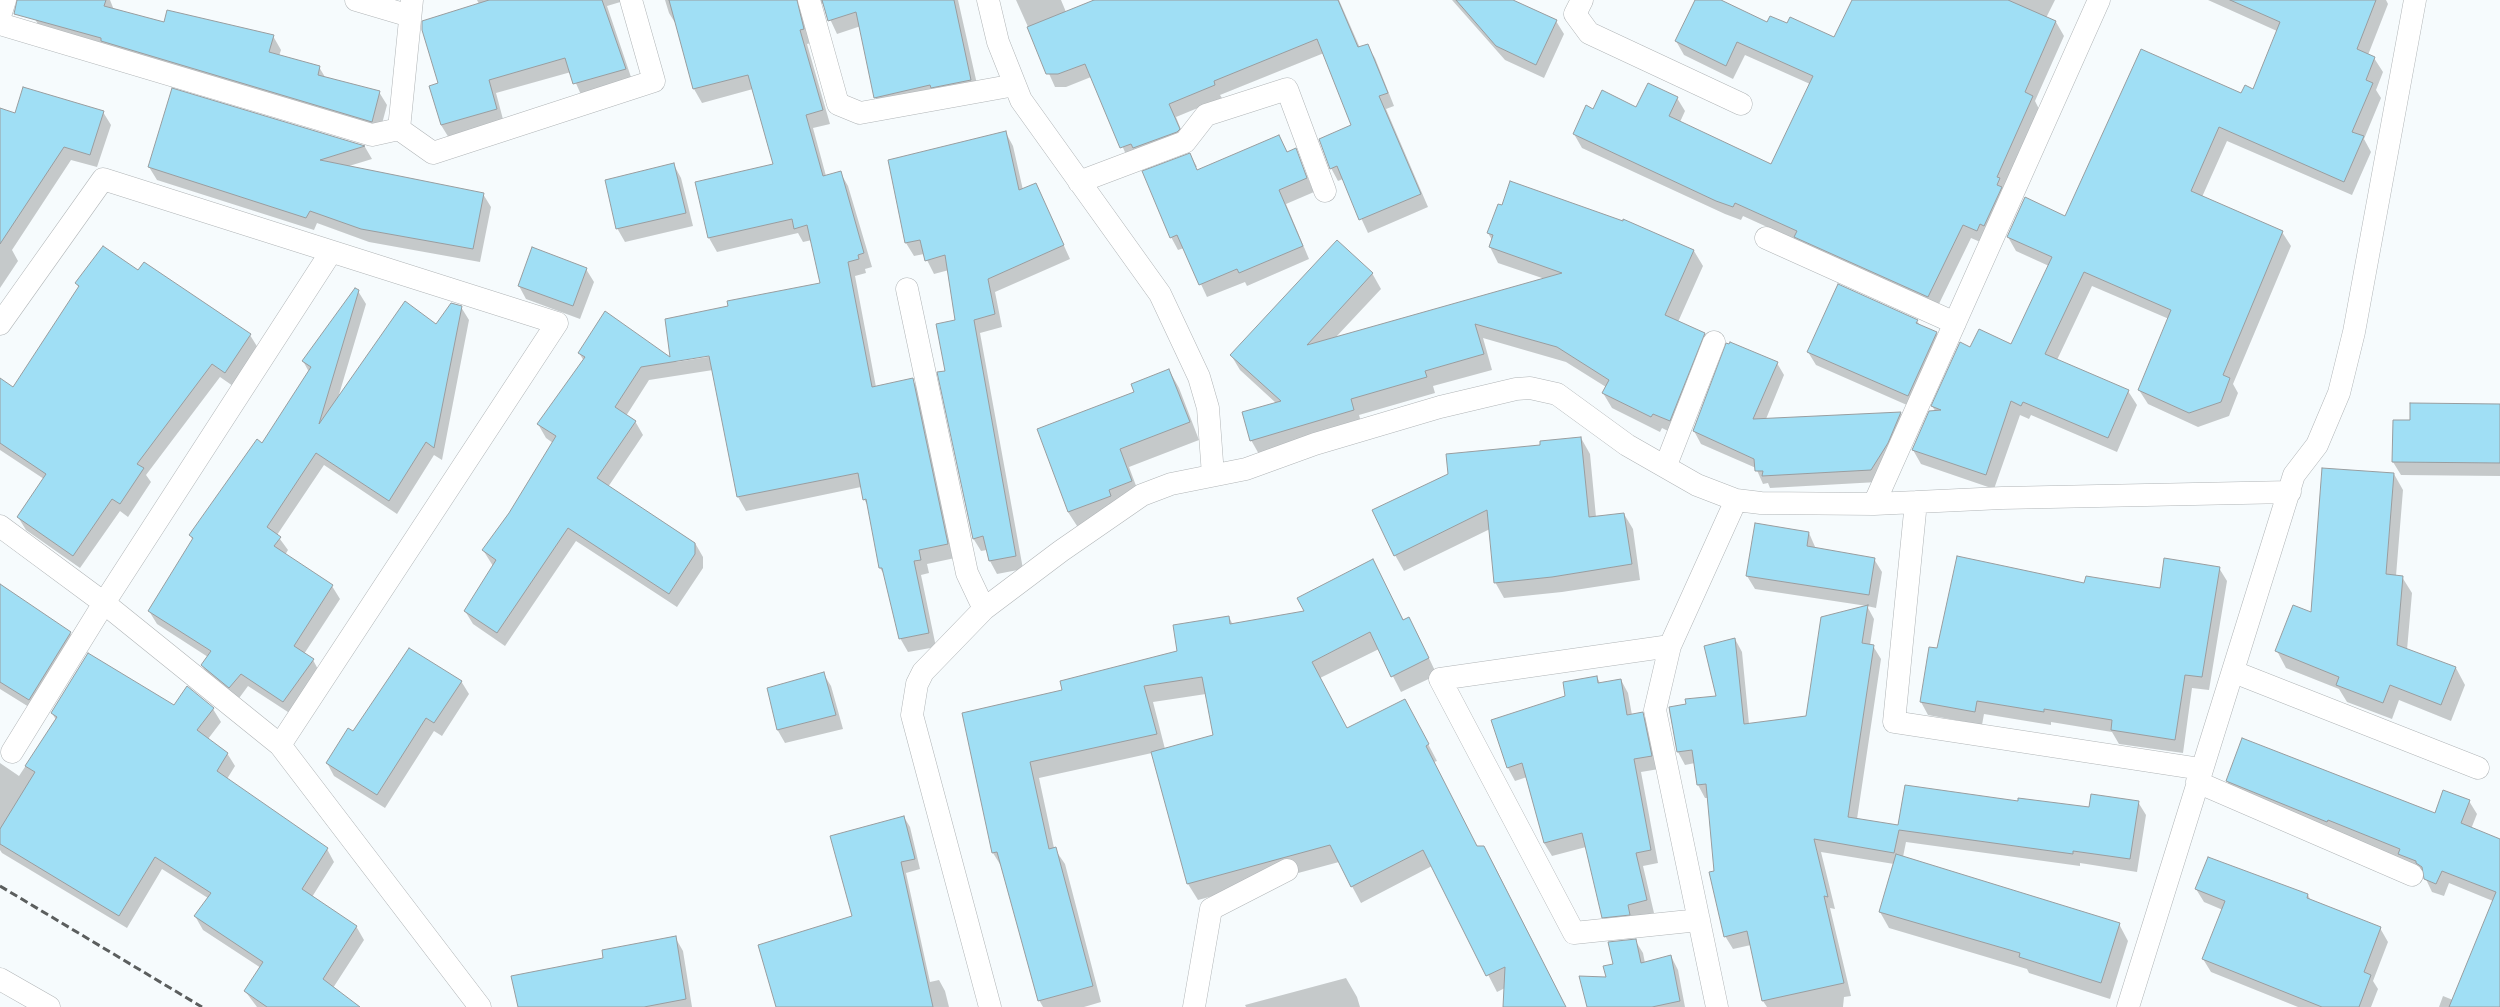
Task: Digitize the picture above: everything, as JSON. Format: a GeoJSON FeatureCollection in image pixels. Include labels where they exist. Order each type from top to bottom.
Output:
{"type":"FeatureCollection","features":[{"type":"Feature","properties":{"kind":"street"},"geometry":{"type":"LineString","coordinates":[[0,16],[5,0]]}},
{"type":"Feature","properties":{"kind":"street"},"geometry":{"type":"LineString","coordinates":[[356,0],[411,8],[399,129]]}},
{"type":"Feature","properties":{"kind":"street"},"geometry":{"type":"LineString","coordinates":[[0,24],[372,135],[399,129],[433,153],[654,81],[631,0]]}},
{"type":"Feature","properties":{"kind":"street"},"geometry":{"type":"LineString","coordinates":[[809,0],[838,104],[860,113],[1014,85]]}},
{"type":"Feature","properties":{"kind":"street"},"geometry":{"type":"LineString","coordinates":[[988,0],[998,42],[1021,100],[1160,294],[1186,350],[1208,408],[1213,475]]}},
{"type":"Feature","properties":{"kind":"street"},"geometry":{"type":"LineString","coordinates":[[1582,0],[1575,14],[1589,33],[1742,104]]}},
{"type":"Feature","properties":{"kind":"street"},"geometry":{"type":"LineString","coordinates":[[1874,504],[2099,0]]}},
{"type":"Feature","properties":{"kind":"street"},"geometry":{"type":"LineString","coordinates":[[2128,1007],[2199,776],[2234,672],[2294,475],[2317,445],[2339,393],[2354,332],[2415,0]]}},
{"type":"Feature","properties":{"kind":"street"},"geometry":{"type":"LineString","coordinates":[[1079,182],[1185,142],[1206,115],[1287,89],[1326,191]]}},
{"type":"Feature","properties":{"kind":"street"},"geometry":{"type":"LineString","coordinates":[[0,324],[103,179],[557,323],[280,745]]}},
{"type":"Feature","properties":{"kind":"street"},"geometry":{"type":"LineString","coordinates":[[1766,238],[1955,323]]}},
{"type":"Feature","properties":{"kind":"street"},"geometry":{"type":"LineString","coordinates":[[12,752],[104,603],[331,252]]}},
{"type":"Feature","properties":{"kind":"street"},"geometry":{"type":"LineString","coordinates":[[907,289],[967,573],[984,609]]}},
{"type":"Feature","properties":{"kind":"street"},"geometry":{"type":"LineString","coordinates":[[1666,465],[1714,342]]}},
{"type":"Feature","properties":{"kind":"street"},"geometry":{"type":"LineString","coordinates":[[990,1007],[912,715],[917,684],[923,672],[984,609],[1061,551],[1142,495],[1171,484],[1246,469],[1315,444],[1440,407],[1516,389],[1530,388],[1557,394],[1627,445],[1666,465],[1697,485],[1736,500],[1761,503],[1874,504],[2290,492]]}},
{"type":"Feature","properties":{"kind":"street"},"geometry":{"type":"LineString","coordinates":[[1717,1007],[1655,710],[1670,646],[1736,500]]}},
{"type":"Feature","properties":{"kind":"street"},"geometry":{"type":"LineString","coordinates":[[1916,502],[1894,722],[2199,776],[2412,875]]}},
{"type":"Feature","properties":{"kind":"street"},"geometry":{"type":"LineString","coordinates":[[0,526],[104,603],[280,745],[480,1007]]}},
{"type":"Feature","properties":{"kind":"street"},"geometry":{"type":"LineString","coordinates":[[1670,646],[1440,679],[1574,932],[1699,920]]}},
{"type":"Feature","properties":{"kind":"street"},"geometry":{"type":"LineString","coordinates":[[2234,672],[2478,768]]}},
{"type":"Feature","properties":{"kind":"street"},"geometry":{"type":"LineString","coordinates":[[1194,1007],[1211,910],[1287,870]]}},
{"type":"Feature","properties":{"kind":"street"},"geometry":{"type":"LineString","coordinates":[[0,979],[49,1007]]}},
{"type":"Feature","properties":{"kind":"building"},"geometry":{"type":"Polygon","coordinates":[[[17,0],[106,0],[104,6],[164,22],[167,10],[274,35],[269,52],[320,66],[318,75],[380,91],[372,122],[101,41],[101,38],[14,14],[17,0]]]}},
{"type":"Feature","properties":{"kind":"building"},"geometry":{"type":"Polygon","coordinates":[[[489,0],[602,0],[626,69],[573,84],[565,58],[489,80],[497,109],[441,125],[429,86],[438,83],[422,30],[422,21],[489,0]]]}},
{"type":"Feature","properties":{"kind":"building"},"geometry":{"type":"Polygon","coordinates":[[[669,0],[797,0],[804,29],[800,30],[823,110],[806,115],[823,176],[841,171],[864,253],[858,255],[859,259],[848,262],[872,387],[913,378],[948,544],[919,550],[921,560],[914,561],[929,633],[899,639],[882,568],[879,568],[866,499],[863,500],[858,473],[737,497],[709,356],[641,367],[615,407],[636,421],[597,478],[695,543],[695,554],[669,594],[568,528],[497,633],[464,611],[496,560],[482,550],[509,513],[556,436],[537,424],[585,357],[578,353],[605,311],[670,357],[665,319],[728,306],[727,301],[820,283],[807,225],[794,229],[792,219],[708,238],[695,182],[773,164],[748,75],[693,89],[669,0]]]}},
{"type":"Feature","properties":{"kind":"building"},"geometry":{"type":"Polygon","coordinates":[[[822,0],[954,0],[971,80],[931,88],[930,85],[874,98],[856,12],[828,21],[822,0]]]}},
{"type":"Feature","properties":{"kind":"building"},"geometry":{"type":"Polygon","coordinates":[[[1094,0],[1338,0],[1358,47],[1368,44],[1388,93],[1379,96],[1421,194],[1359,220],[1337,166],[1330,169],[1319,139],[1351,125],[1317,39],[1214,81],[1215,85],[1169,104],[1180,129],[1177,132],[1133,148],[1131,144],[1120,148],[1085,64],[1058,74],[1046,74],[1027,27],[1094,0]]]}},
{"type":"Feature","properties":{"kind":"building"},"geometry":{"type":"Polygon","coordinates":[[[1456,0],[1513,0],[1557,20],[1536,65],[1496,46],[1456,0]]]}},
{"type":"Feature","properties":{"kind":"building"},"geometry":{"type":"Polygon","coordinates":[[[1695,0],[1721,0],[1767,22],[1770,16],[1787,23],[1790,17],[1834,37],[1852,0],[2008,0],[2056,21],[2025,92],[2033,96],[1997,177],[2000,178],[1997,185],[2002,187],[1984,226],[1980,224],[1977,231],[1963,225],[1928,297],[1794,237],[1797,231],[1735,203],[1733,207],[1716,201],[1573,134],[1586,105],[1593,109],[1602,90],[1636,107],[1648,83],[1678,97],[1669,116],[1771,164],[1813,76],[1737,42],[1726,66],[1675,41],[1695,0]]]}},
{"type":"Feature","properties":{"kind":"building"},"geometry":{"type":"Polygon","coordinates":[[[2230,0],[2376,0],[2357,49],[2375,57],[2366,80],[2373,83],[2352,132],[2364,136],[2344,182],[2219,127],[2191,191],[2283,231],[2223,375],[2230,378],[2221,402],[2189,413],[2138,390],[2171,310],[2084,272],[2045,354],[2129,390],[2108,438],[2023,402],[2021,406],[2011,401],[1986,475],[1912,450],[1929,411],[1941,410],[1931,406],[1960,342],[1970,347],[1979,329],[2011,344],[2052,257],[2007,237],[2025,197],[2065,216],[2141,49],[2241,93],[2245,85],[2253,89],[2280,22],[2230,0]]]}},
{"type":"Feature","properties":{"kind":"building"},"geometry":{"type":"Polygon","coordinates":[[[23,87],[104,111],[90,155],[64,147],[0,244],[0,108],[15,113],[23,87]]]}},
{"type":"Feature","properties":{"kind":"building"},"geometry":{"type":"Polygon","coordinates":[[[172,88],[365,146],[320,160],[484,193],[473,249],[361,229],[310,211],[306,218],[148,167],[172,88]]]}},
{"type":"Feature","properties":{"kind":"building"},"geometry":{"type":"Polygon","coordinates":[[[1006,131],[1019,190],[1036,183],[1064,245],[988,279],[995,314],[974,320],[1016,556],[989,561],[983,536],[973,539],[937,372],[945,371],[936,324],[955,320],[945,255],[925,261],[920,240],[905,243],[888,160],[1006,131]]]}},
{"type":"Feature","properties":{"kind":"building"},"geometry":{"type":"Polygon","coordinates":[[[1279,135],[1287,152],[1296,148],[1307,178],[1279,190],[1303,246],[1239,273],[1237,269],[1199,285],[1177,235],[1170,238],[1142,171],[1190,153],[1197,170],[1279,135]]]}},
{"type":"Feature","properties":{"kind":"building"},"geometry":{"type":"Polygon","coordinates":[[[674,163],[686,213],[616,229],[605,180],[674,163]]]}},
{"type":"Feature","properties":{"kind":"building"},"geometry":{"type":"Polygon","coordinates":[[[1510,181],[1623,221],[1623,219],[1694,250],[1665,315],[1705,333],[1670,421],[1653,414],[1651,417],[1602,393],[1609,380],[1557,347],[1475,324],[1484,354],[1425,371],[1427,377],[1351,399],[1354,410],[1250,441],[1242,412],[1281,401],[1230,355],[1337,240],[1373,273],[1307,345],[1562,273],[1489,247],[1493,235],[1487,233],[1498,204],[1502,205],[1510,181]]]}},
{"type":"Feature","properties":{"kind":"building"},"geometry":{"type":"Polygon","coordinates":[[[103,246],[138,270],[144,262],[251,334],[225,373],[212,364],[137,464],[144,468],[120,504],[112,499],[73,556],[17,517],[46,474],[0,443],[0,378],[13,387],[79,286],[75,283],[103,246]]]}},
{"type":"Feature","properties":{"kind":"building"},"geometry":{"type":"Polygon","coordinates":[[[532,247],[587,268],[573,306],[518,286],[532,247]]]}},
{"type":"Feature","properties":{"kind":"building"},"geometry":{"type":"Polygon","coordinates":[[[1838,284],[1918,320],[1916,323],[1937,332],[1908,396],[1807,352],[1838,284]]]}},
{"type":"Feature","properties":{"kind":"building"},"geometry":{"type":"Polygon","coordinates":[[[355,288],[359,290],[319,424],[405,301],[436,324],[451,303],[462,306],[434,448],[426,442],[389,501],[316,453],[267,527],[281,537],[274,546],[333,585],[294,646],[314,659],[283,702],[241,674],[229,688],[201,665],[211,651],[148,611],[193,538],[189,535],[257,439],[262,443],[311,367],[302,361],[355,288]]]}},
{"type":"Feature","properties":{"kind":"building"},"geometry":{"type":"Polygon","coordinates":[[[1730,342],[1778,362],[1753,419],[1901,412],[1888,443],[1871,470],[1762,476],[1763,471],[1755,471],[1754,459],[1693,431],[1726,343],[1729,344],[1730,342]]]}},
{"type":"Feature","properties":{"kind":"building"},"geometry":{"type":"Polygon","coordinates":[[[1169,369],[1190,422],[1120,449],[1132,481],[1109,490],[1111,496],[1068,512],[1037,429],[1134,392],[1131,384],[1169,369]]]}},
{"type":"Feature","properties":{"kind":"building"},"geometry":{"type":"Polygon","coordinates":[[[2410,403],[2500,404],[2500,463],[2392,462],[2393,420],[2410,420],[2410,403]]]}},
{"type":"Feature","properties":{"kind":"building"},"geometry":{"type":"Polygon","coordinates":[[[1581,437],[1589,517],[1624,513],[1632,564],[1552,577],[1494,583],[1487,510],[1394,556],[1372,510],[1448,474],[1446,454],[1540,445],[1540,441],[1581,437]]]}},
{"type":"Feature","properties":{"kind":"building"},"geometry":{"type":"Polygon","coordinates":[[[2322,468],[2394,473],[2386,574],[2403,576],[2397,645],[2456,667],[2441,705],[2390,685],[2383,703],[2336,685],[2339,677],[2275,651],[2293,605],[2311,612],[2322,468]]]}},
{"type":"Feature","properties":{"kind":"building"},"geometry":{"type":"Polygon","coordinates":[[[1755,523],[1809,532],[1807,546],[1875,558],[1869,595],[1746,576],[1755,523]]]}},
{"type":"Feature","properties":{"kind":"building"},"geometry":{"type":"Polygon","coordinates":[[[1957,556],[2084,583],[2086,576],[2160,588],[2164,558],[2220,567],[2202,677],[2185,675],[2175,740],[2111,730],[2112,720],[2044,709],[2044,712],[1977,701],[1975,712],[1920,702],[1929,647],[1937,648],[1957,556]]]}},
{"type":"Feature","properties":{"kind":"building"},"geometry":{"type":"Polygon","coordinates":[[[1373,559],[1403,620],[1409,617],[1429,658],[1391,677],[1370,632],[1312,662],[1347,728],[1405,699],[1429,744],[1426,746],[1477,846],[1484,846],[1566,1007],[1503,1007],[1505,967],[1486,976],[1423,850],[1351,887],[1330,845],[1187,884],[1151,752],[1213,735],[1202,677],[1144,686],[1157,734],[1030,762],[1049,849],[1056,847],[1093,986],[1038,1001],[997,852],[992,853],[962,713],[1062,690],[1060,681],[1177,651],[1173,625],[1229,616],[1230,624],[1304,611],[1297,598],[1373,559]]]}},
{"type":"Feature","properties":{"kind":"building"},"geometry":{"type":"Polygon","coordinates":[[[0,584],[71,632],[29,700],[0,682],[0,584]]]}},
{"type":"Feature","properties":{"kind":"building"},"geometry":{"type":"Polygon","coordinates":[[[1868,605],[1862,643],[1874,645],[1848,817],[1898,825],[1905,785],[2018,801],[2018,798],[2089,807],[2091,794],[2139,801],[2130,859],[2073,851],[2073,854],[1899,830],[1894,853],[1814,839],[1828,897],[1824,896],[1844,983],[1762,1001],[1747,931],[1724,937],[1709,872],[1714,871],[1706,784],[1697,785],[1692,750],[1677,752],[1669,707],[1686,704],[1685,699],[1716,696],[1704,646],[1735,638],[1744,724],[1806,716],[1821,617],[1868,605]]]}},
{"type":"Feature","properties":{"kind":"building"},"geometry":{"type":"Polygon","coordinates":[[[409,648],[462,681],[434,723],[426,718],[377,795],[326,763],[348,728],[353,731],[409,648]]]}},
{"type":"Feature","properties":{"kind":"building"},"geometry":{"type":"Polygon","coordinates":[[[88,653],[174,705],[187,686],[214,708],[197,730],[228,753],[217,771],[328,848],[302,889],[357,926],[323,979],[360,1007],[267,1007],[244,991],[263,962],[194,916],[211,893],[155,857],[119,916],[0,844],[0,829],[35,772],[25,766],[57,717],[51,713],[88,653]]]}},
{"type":"Feature","properties":{"kind":"building"},"geometry":{"type":"Polygon","coordinates":[[[824,672],[836,715],[777,730],[767,688],[824,672]]]}},
{"type":"Feature","properties":{"kind":"building"},"geometry":{"type":"Polygon","coordinates":[[[1597,676],[1598,683],[1621,679],[1627,715],[1643,712],[1652,756],[1634,759],[1651,850],[1636,853],[1647,900],[1628,905],[1630,915],[1602,918],[1582,833],[1544,843],[1522,763],[1507,768],[1491,720],[1565,696],[1563,682],[1597,676]]]}},
{"type":"Feature","properties":{"kind":"building"},"geometry":{"type":"Polygon","coordinates":[[[2242,738],[2435,813],[2443,790],[2470,800],[2461,823],[2500,839],[2500,1007],[2449,1007],[2496,892],[2442,871],[2436,884],[2424,879],[2422,867],[2416,863],[2416,861],[2398,854],[2400,849],[2328,820],[2327,822],[2226,781],[2242,738]]]}},
{"type":"Feature","properties":{"kind":"building"},"geometry":{"type":"Polygon","coordinates":[[[904,816],[915,859],[901,862],[933,1007],[776,1007],[758,945],[852,916],[830,836],[904,816]]]}},
{"type":"Feature","properties":{"kind":"building"},"geometry":{"type":"Polygon","coordinates":[[[1896,854],[2120,923],[2101,983],[2019,957],[2020,953],[1879,912],[1896,854]]]}},
{"type":"Feature","properties":{"kind":"building"},"geometry":{"type":"Polygon","coordinates":[[[2208,857],[2308,894],[2307,898],[2381,927],[2364,972],[2371,975],[2359,1007],[2322,1007],[2202,959],[2225,901],[2195,889],[2208,857]]]}},
{"type":"Feature","properties":{"kind":"building"},"geometry":{"type":"Polygon","coordinates":[[[676,936],[686,999],[644,1007],[518,1007],[511,976],[603,958],[602,950],[676,936]]]}},
{"type":"Feature","properties":{"kind":"building"},"geometry":{"type":"Polygon","coordinates":[[[1636,939],[1641,963],[1671,955],[1680,1001],[1652,1007],[1587,1007],[1579,976],[1606,977],[1603,966],[1613,964],[1608,942],[1636,939]]]}},
{"type":"Feature","properties":{"kind":"railway"},"geometry":{"type":"LineString","coordinates":[[0,886],[202,1007]]}}]}
